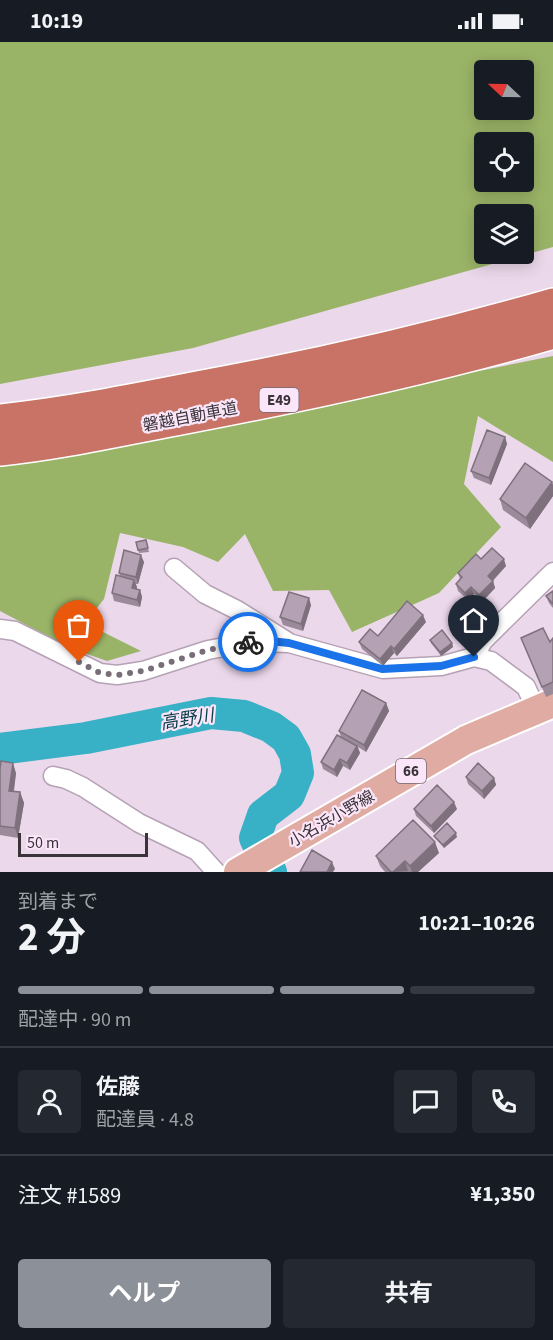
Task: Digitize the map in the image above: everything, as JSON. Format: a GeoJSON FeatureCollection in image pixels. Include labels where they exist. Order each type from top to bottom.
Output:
{"type":"FeatureCollection","features":[{"type":"Feature","properties":{"kind":"highway","name":"磐越自動車道"},"geometry":{"type":"LineString","coordinates":[[0,421],[130,401],[279,373],[383,350],[553,305]]}},
{"type":"Feature","properties":{"kind":"highway","name":"磐越自動車道"},"geometry":{"type":"LineString","coordinates":[[0,449],[286,398],[388,375],[553,332]]}},
{"type":"Feature","properties":{"kind":"main road","name":"小名浜小野線"},"geometry":{"type":"LineString","coordinates":[[245,868],[466,740],[545,706]]}},
{"type":"Feature","properties":{"kind":"street"},"geometry":{"type":"LineString","coordinates":[[174,568],[205,594],[237,610],[289,643]]}},
{"type":"Feature","properties":{"kind":"street"},"geometry":{"type":"LineString","coordinates":[[474,657],[483,641],[553,572]]}},
{"type":"Feature","properties":{"kind":"street"},"geometry":{"type":"LineString","coordinates":[[0,629],[15,631],[100,673],[117,675],[143,671],[208,650],[251,642],[289,643],[382,669],[441,666],[474,657],[491,661],[526,687],[545,706]]}},
{"type":"Feature","properties":{"kind":"street"},"geometry":{"type":"LineString","coordinates":[[53,776],[83,787],[139,823],[197,852],[216,872]]}},
{"type":"Feature","properties":{"kind":"green space"},"geometry":{"type":"Polygon","coordinates":[[[0,42],[553,42],[553,247],[534,252],[534,204],[474,204],[474,264],[492,264],[193,348],[0,384],[0,42]]]}},
{"type":"Feature","properties":{"kind":"green space"},"geometry":{"type":"Polygon","coordinates":[[[553,356],[553,462],[478,416],[464,484],[501,527],[439,593],[352,632],[329,590],[273,591],[245,534],[218,562],[183,547],[120,533],[104,599],[85,623],[141,651],[107,661],[70,648],[0,611],[0,467],[553,356]]]}},
{"type":"Feature","properties":{"kind":"building"},"geometry":{"type":"Polygon","coordinates":[[[487,430],[505,437],[489,478],[471,471],[487,430]]]}},
{"type":"Feature","properties":{"kind":"building"},"geometry":{"type":"Polygon","coordinates":[[[525,463],[552,482],[526,518],[500,499],[525,463]]]}},
{"type":"Feature","properties":{"kind":"building"},"geometry":{"type":"Polygon","coordinates":[[[146,540],[148,548],[138,550],[136,542],[146,540]]]}},
{"type":"Feature","properties":{"kind":"building"},"geometry":{"type":"Polygon","coordinates":[[[492,548],[504,559],[488,576],[493,581],[479,595],[471,587],[465,593],[456,584],[462,577],[458,573],[476,554],[481,559],[492,548]]]}},
{"type":"Feature","properties":{"kind":"building"},"geometry":{"type":"Polygon","coordinates":[[[124,550],[141,555],[136,577],[119,573],[124,550]]]}},
{"type":"Feature","properties":{"kind":"building"},"geometry":{"type":"Polygon","coordinates":[[[116,575],[134,580],[132,588],[140,590],[137,600],[112,593],[116,575]]]}},
{"type":"Feature","properties":{"kind":"building"},"geometry":{"type":"Polygon","coordinates":[[[553,591],[553,604],[546,596],[553,591]]]}},
{"type":"Feature","properties":{"kind":"building"},"geometry":{"type":"Polygon","coordinates":[[[289,592],[309,598],[301,624],[280,617],[289,592]]]}},
{"type":"Feature","properties":{"kind":"building"},"geometry":{"type":"Polygon","coordinates":[[[407,601],[423,615],[394,649],[391,646],[380,659],[359,642],[370,629],[378,636],[407,601]]]}},
{"type":"Feature","properties":{"kind":"building"},"geometry":{"type":"Polygon","coordinates":[[[543,628],[550,642],[553,638],[553,682],[542,687],[521,638],[543,628]]]}},
{"type":"Feature","properties":{"kind":"building"},"geometry":{"type":"Polygon","coordinates":[[[442,630],[452,643],[440,652],[430,640],[442,630]]]}},
{"type":"Feature","properties":{"kind":"building"},"geometry":{"type":"Polygon","coordinates":[[[362,690],[386,703],[364,745],[339,731],[362,690]]]}},
{"type":"Feature","properties":{"kind":"building"},"geometry":{"type":"Polygon","coordinates":[[[337,735],[357,746],[347,763],[340,759],[334,770],[321,762],[337,735]]]}},
{"type":"Feature","properties":{"kind":"building"},"geometry":{"type":"Polygon","coordinates":[[[1,761],[13,763],[9,791],[20,792],[15,828],[0,826],[1,761]]]}},
{"type":"Feature","properties":{"kind":"building"},"geometry":{"type":"Polygon","coordinates":[[[478,763],[494,778],[482,791],[466,777],[478,763]]]}},
{"type":"Feature","properties":{"kind":"building"},"geometry":{"type":"Polygon","coordinates":[[[437,785],[454,802],[431,826],[414,809],[437,785]]]}},
{"type":"Feature","properties":{"kind":"building"},"geometry":{"type":"Polygon","coordinates":[[[413,820],[435,842],[410,866],[405,861],[391,872],[376,856],[413,820]]]}},
{"type":"Feature","properties":{"kind":"building"},"geometry":{"type":"Polygon","coordinates":[[[447,823],[456,833],[443,845],[434,836],[447,823]]]}},
{"type":"Feature","properties":{"kind":"building"},"geometry":{"type":"Polygon","coordinates":[[[312,850],[332,862],[327,872],[300,872],[312,850]]]}},
{"type":"Feature","properties":{"kind":"waterway","name":"高野川"},"geometry":{"type":"LineString","coordinates":[[0,749],[86,738],[211,713],[244,716],[271,727],[286,738],[295,754],[298,773],[289,795],[263,815],[255,838],[271,872]]}},
{"type":"Feature","properties":{"kind":"way so far"},"geometry":{"type":"LineString","coordinates":[[79,662],[100,673],[117,675],[143,671],[208,650],[248,642]]}},
{"type":"Feature","properties":{"kind":"route"},"geometry":{"type":"LineString","coordinates":[[248,642],[289,643],[382,669],[441,666],[474,657]]}}]}
